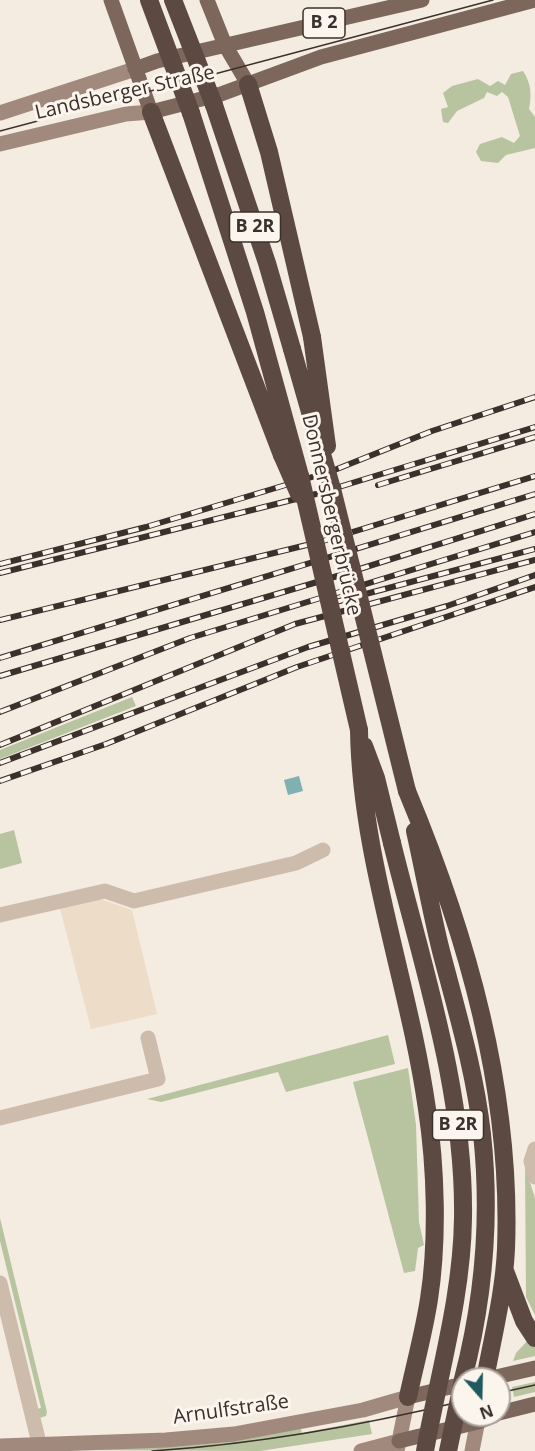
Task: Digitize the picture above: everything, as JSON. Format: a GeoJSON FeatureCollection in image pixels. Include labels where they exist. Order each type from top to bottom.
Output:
{"type":"FeatureCollection","features":[{"type":"Feature","properties":{"kind":"highway","name":"Donnersbergerbrücke"},"geometry":{"type":"LineString","coordinates":[[149,0],[213,176],[284,411],[358,730]]}},
{"type":"Feature","properties":{"kind":"highway","name":"B 2R"},"geometry":{"type":"LineString","coordinates":[[173,0],[243,190],[332,489]]}},
{"type":"Feature","properties":{"kind":"highway"},"geometry":{"type":"LineString","coordinates":[[248,84],[280,196],[312,337],[322,399],[332,489]]}},
{"type":"Feature","properties":{"kind":"highway"},"geometry":{"type":"LineString","coordinates":[[151,112],[282,455],[308,514]]}},
{"type":"Feature","properties":{"kind":"highway","name":"Donnersbergerbrücke"},"geometry":{"type":"LineString","coordinates":[[332,489],[407,791]]}},
{"type":"Feature","properties":{"kind":"highway","name":"B 2R"},"geometry":{"type":"LineString","coordinates":[[358,730],[376,778],[447,1067],[460,1140],[463,1218],[458,1275],[453,1318],[425,1451]]}},
{"type":"Feature","properties":{"kind":"highway"},"geometry":{"type":"LineString","coordinates":[[358,730],[359,774],[375,869],[420,1066],[428,1112],[433,1180],[432,1277],[408,1397]]}},
{"type":"Feature","properties":{"kind":"highway","name":"B 2R"},"geometry":{"type":"LineString","coordinates":[[407,791],[426,887],[473,1081],[482,1133],[485,1180],[484,1275],[478,1317],[466,1367]]}},
{"type":"Feature","properties":{"kind":"highway"},"geometry":{"type":"LineString","coordinates":[[407,791],[434,855],[456,920],[488,1051],[505,1155],[504,1268],[488,1367]]}},
{"type":"Feature","properties":{"kind":"highway"},"geometry":{"type":"LineString","coordinates":[[504,1268],[520,1312],[535,1338]]}},
{"type":"Feature","properties":{"kind":"highway","name":"B 2R"},"geometry":{"type":"LineString","coordinates":[[448,1451],[453,1427]]}},
{"type":"Feature","properties":{"kind":"main road"},"geometry":{"type":"LineString","coordinates":[[111,0],[151,112]]}},
{"type":"Feature","properties":{"kind":"main road"},"geometry":{"type":"LineString","coordinates":[[207,0],[225,45],[248,84]]}},
{"type":"Feature","properties":{"kind":"main road","name":"Landsberger Straße"},"geometry":{"type":"LineString","coordinates":[[0,113],[157,61],[422,0]]}},
{"type":"Feature","properties":{"kind":"main road","name":"Landsberger Straße"},"geometry":{"type":"LineString","coordinates":[[0,144],[126,114],[151,112],[221,94],[321,57],[535,0]]}},
{"type":"Feature","properties":{"kind":"main road"},"geometry":{"type":"LineString","coordinates":[[511,1373],[535,1368]]}},
{"type":"Feature","properties":{"kind":"main road","name":"Arnulfstraße"},"geometry":{"type":"LineString","coordinates":[[0,1446],[166,1440],[234,1434],[363,1410],[451,1384]]}},
{"type":"Feature","properties":{"kind":"main road"},"geometry":{"type":"LineString","coordinates":[[398,1446],[408,1397]]}},
{"type":"Feature","properties":{"kind":"main road"},"geometry":{"type":"LineString","coordinates":[[511,1410],[535,1404]]}},
{"type":"Feature","properties":{"kind":"main road"},"geometry":{"type":"LineString","coordinates":[[361,1451],[398,1446],[454,1427]]}},
{"type":"Feature","properties":{"kind":"main road"},"geometry":{"type":"LineString","coordinates":[[472,1451],[476,1427]]}},
{"type":"Feature","properties":{"kind":"street"},"geometry":{"type":"LineString","coordinates":[[0,915],[105,891],[134,902],[296,863],[323,850]]}},
{"type":"Feature","properties":{"kind":"street"},"geometry":{"type":"LineString","coordinates":[[0,1118],[159,1079],[148,1038]]}},
{"type":"Feature","properties":{"kind":"street"},"geometry":{"type":"LineString","coordinates":[[535,1149],[531,1161],[535,1178]]}},
{"type":"Feature","properties":{"kind":"street"},"geometry":{"type":"LineString","coordinates":[[0,1283],[39,1443]]}},
{"type":"Feature","properties":{"kind":"green space"},"geometry":{"type":"Polygon","coordinates":[[[523,71],[530,89],[529,109],[535,117],[535,148],[506,155],[498,163],[481,161],[476,152],[480,144],[502,137],[514,143],[520,136],[508,97],[502,92],[497,96],[487,92],[484,98],[457,111],[448,123],[443,122],[441,109],[448,107],[443,93],[452,86],[478,79],[490,86],[498,81],[505,85],[511,74],[523,71]]]}},
{"type":"Feature","properties":{"kind":"green space"},"geometry":{"type":"Polygon","coordinates":[[[132,697],[136,706],[0,759],[0,750],[132,697]]]}},
{"type":"Feature","properties":{"kind":"green space"},"geometry":{"type":"Polygon","coordinates":[[[14,830],[22,863],[0,869],[0,834],[14,830]]]}},
{"type":"Feature","properties":{"kind":"green space"},"geometry":{"type":"Polygon","coordinates":[[[388,1035],[395,1064],[286,1092],[278,1072],[161,1102],[147,1099],[388,1035]]]}},
{"type":"Feature","properties":{"kind":"green space"},"geometry":{"type":"Polygon","coordinates":[[[408,1068],[416,1125],[419,1222],[424,1245],[418,1248],[415,1271],[404,1273],[353,1082],[408,1068]]]}},
{"type":"Feature","properties":{"kind":"green space"},"geometry":{"type":"Polygon","coordinates":[[[525,1167],[535,1198],[535,1315],[526,1297],[525,1167]]]}},
{"type":"Feature","properties":{"kind":"green space"},"geometry":{"type":"Polygon","coordinates":[[[0,1218],[47,1412],[46,1416],[39,1418],[37,1409],[41,1408],[0,1241],[0,1218]]]}},
{"type":"Feature","properties":{"kind":"green space"},"geometry":{"type":"Polygon","coordinates":[[[529,1339],[535,1344],[535,1356],[513,1361],[516,1353],[529,1339]]]}},
{"type":"Feature","properties":{"kind":"green space"},"geometry":{"type":"Polygon","coordinates":[[[535,1382],[535,1392],[514,1397],[512,1387],[535,1382]]]}},
{"type":"Feature","properties":{"kind":"green space"},"geometry":{"type":"Polygon","coordinates":[[[369,1420],[372,1434],[260,1451],[72,1450],[300,1426],[302,1433],[369,1420]]]}},
{"type":"Feature","properties":{"kind":"shaded area"},"geometry":{"type":"Polygon","coordinates":[[[100,899],[132,910],[157,1014],[91,1029],[60,908],[100,899]]]}},
{"type":"Feature","properties":{"kind":"water"},"geometry":{"type":"Polygon","coordinates":[[[299,776],[303,791],[288,795],[284,780],[299,776]]]}},
{"type":"Feature","properties":{"kind":"tram line"},"geometry":{"type":"LineString","coordinates":[[0,131],[493,0]]}},
{"type":"Feature","properties":{"kind":"tram line"},"geometry":{"type":"LineString","coordinates":[[511,1390],[535,1385]]}},
{"type":"Feature","properties":{"kind":"tram line"},"geometry":{"type":"LineString","coordinates":[[152,1451],[231,1444],[309,1433],[451,1404]]}},
{"type":"Feature","properties":{"kind":"railway"},"geometry":{"type":"LineString","coordinates":[[0,564],[146,527],[332,471],[432,431],[535,397]]}},
{"type":"Feature","properties":{"kind":"railway"},"geometry":{"type":"LineString","coordinates":[[0,573],[316,494],[535,427]]}},
{"type":"Feature","properties":{"kind":"railway"},"geometry":{"type":"LineString","coordinates":[[378,485],[535,437]]}},
{"type":"Feature","properties":{"kind":"railway"},"geometry":{"type":"LineString","coordinates":[[0,620],[323,541],[535,476]]}},
{"type":"Feature","properties":{"kind":"railway"},"geometry":{"type":"LineString","coordinates":[[0,658],[535,494]]}},
{"type":"Feature","properties":{"kind":"railway"},"geometry":{"type":"LineString","coordinates":[[0,676],[334,577],[535,514]]}},
{"type":"Feature","properties":{"kind":"railway"},"geometry":{"type":"LineString","coordinates":[[0,712],[190,638],[535,532]]}},
{"type":"Feature","properties":{"kind":"railway"},"geometry":{"type":"LineString","coordinates":[[332,603],[535,549]]}},
{"type":"Feature","properties":{"kind":"railway"},"geometry":{"type":"LineString","coordinates":[[0,745],[295,624],[535,560]]}},
{"type":"Feature","properties":{"kind":"railway"},"geometry":{"type":"LineString","coordinates":[[0,763],[308,647],[447,606],[535,575]]}},
{"type":"Feature","properties":{"kind":"railway"},"geometry":{"type":"LineString","coordinates":[[0,781],[106,744],[297,667],[535,587]]}}]}
